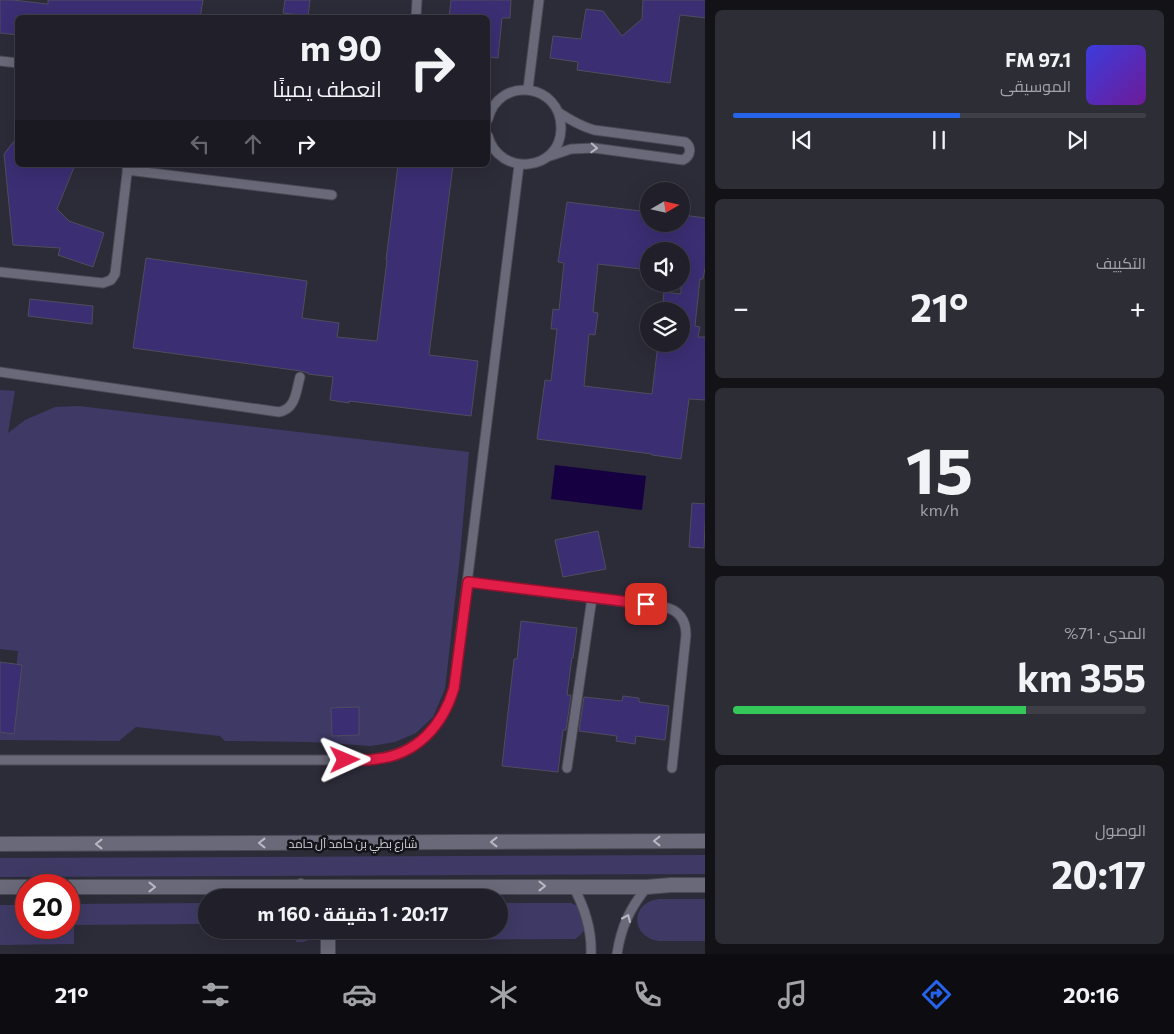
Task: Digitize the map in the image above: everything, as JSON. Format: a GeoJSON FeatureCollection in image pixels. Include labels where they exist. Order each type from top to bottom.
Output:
{"type":"FeatureCollection","features":[{"type":"Feature","properties":{"kind":"street","name":"شارع بطي بن حامد آل حامد"},"geometry":{"type":"LineString","coordinates":[[0,844],[705,841]]}},
{"type":"Feature","properties":{"kind":"street"},"geometry":{"type":"LineString","coordinates":[[463,889],[705,885]]}},
{"type":"Feature","properties":{"kind":"street"},"geometry":{"type":"LineString","coordinates":[[0,887],[15,887]]}},
{"type":"Feature","properties":{"kind":"street"},"geometry":{"type":"LineString","coordinates":[[80,887],[198,890]]}},
{"type":"Feature","properties":{"kind":"street"},"geometry":{"type":"LineString","coordinates":[[328,939],[328,954]]}},
{"type":"Feature","properties":{"kind":"lane"},"geometry":{"type":"LineString","coordinates":[[416,15],[418,0]]}},
{"type":"Feature","properties":{"kind":"lane"},"geometry":{"type":"LineString","coordinates":[[528,90],[540,0]]}},
{"type":"Feature","properties":{"kind":"lane"},"geometry":{"type":"LineString","coordinates":[[0,61],[15,63]]}},
{"type":"Feature","properties":{"kind":"lane"},"geometry":{"type":"LineString","coordinates":[[490,111],[494,104],[509,92],[528,90],[538,92],[546,97],[558,112],[561,122],[561,132],[554,150],[539,162],[529,164],[510,162],[494,151],[490,144]]}},
{"type":"Feature","properties":{"kind":"lane"},"geometry":{"type":"LineString","coordinates":[[547,157],[571,149],[594,148],[683,160],[690,152],[690,148],[684,142],[594,130],[575,123],[558,112]]}},
{"type":"Feature","properties":{"kind":"lane"},"geometry":{"type":"LineString","coordinates":[[0,760],[364,760],[384,758],[402,752],[424,738],[434,728],[450,702],[454,688],[519,164]]}},
{"type":"Feature","properties":{"kind":"lane"},"geometry":{"type":"LineString","coordinates":[[0,272],[103,283],[111,280],[115,274],[128,167],[332,194]]}},
{"type":"Feature","properties":{"kind":"lane"},"geometry":{"type":"LineString","coordinates":[[0,372],[279,412],[290,408],[294,403],[300,377]]}},
{"type":"Feature","properties":{"kind":"lane"},"geometry":{"type":"LineString","coordinates":[[468,582],[671,608],[681,616],[686,628],[686,635],[672,768]]}},
{"type":"Feature","properties":{"kind":"lane"},"geometry":{"type":"LineString","coordinates":[[567,768],[592,598]]}},
{"type":"Feature","properties":{"kind":"lane"},"geometry":{"type":"LineString","coordinates":[[573,886],[582,902],[588,919],[592,954]]}},
{"type":"Feature","properties":{"kind":"lane"},"geometry":{"type":"LineString","coordinates":[[617,954],[626,918],[647,886]]}},
{"type":"Feature","properties":{"kind":"shaded area"},"geometry":{"type":"Polygon","coordinates":[[[0,390],[15,391],[8,433],[25,420],[55,407],[79,406],[469,452],[460,556],[445,689],[433,717],[416,733],[395,742],[371,746],[311,742],[225,741],[220,736],[136,727],[119,741],[0,740],[0,723],[11,724],[18,651],[0,649],[0,390]]]}},
{"type":"Feature","properties":{"kind":"shaded area"},"geometry":{"type":"Polygon","coordinates":[[[555,465],[646,476],[642,510],[551,499],[555,465]]]}},
{"type":"Feature","properties":{"kind":"shaded area"},"geometry":{"type":"Polygon","coordinates":[[[705,855],[705,874],[80,877],[80,874],[15,874],[15,877],[0,877],[0,858],[705,855]]]}},
{"type":"Feature","properties":{"kind":"shaded area"},"geometry":{"type":"Polygon","coordinates":[[[659,899],[705,899],[705,941],[659,941],[649,938],[643,933],[637,920],[639,913],[643,906],[659,899]]]}},
{"type":"Feature","properties":{"kind":"shaded area"},"geometry":{"type":"Polygon","coordinates":[[[198,903],[198,924],[80,925],[80,904],[198,903]]]}},
{"type":"Feature","properties":{"kind":"shaded area"},"geometry":{"type":"Polygon","coordinates":[[[508,903],[571,903],[582,908],[586,925],[583,932],[575,939],[365,940],[360,939],[508,939],[508,903]]]}},
{"type":"Feature","properties":{"kind":"shaded area"},"geometry":{"type":"Polygon","coordinates":[[[0,905],[15,905],[15,939],[74,939],[74,944],[0,945],[0,905]]]}},
{"type":"Feature","properties":{"kind":"shaded area"},"geometry":{"type":"Polygon","coordinates":[[[296,939],[310,939],[303,942],[296,942],[296,939]]]}},
{"type":"Feature","properties":{"kind":"building"},"geometry":{"type":"Polygon","coordinates":[[[0,0],[48,4],[48,0],[203,0],[200,15],[15,15],[15,35],[0,33],[0,0]]]}},
{"type":"Feature","properties":{"kind":"building"},"geometry":{"type":"Polygon","coordinates":[[[285,0],[310,0],[308,15],[283,13],[285,0]]]}},
{"type":"Feature","properties":{"kind":"building"},"geometry":{"type":"Polygon","coordinates":[[[451,0],[511,0],[510,18],[502,18],[498,58],[490,57],[490,15],[449,15],[451,0]]]}},
{"type":"Feature","properties":{"kind":"building"},"geometry":{"type":"Polygon","coordinates":[[[643,0],[705,0],[705,18],[680,15],[670,83],[577,70],[578,62],[550,58],[553,36],[581,39],[586,9],[603,11],[622,36],[642,19],[643,0]]]}},
{"type":"Feature","properties":{"kind":"building"},"geometry":{"type":"Polygon","coordinates":[[[15,140],[15,167],[74,167],[57,209],[69,221],[104,233],[93,267],[58,255],[60,248],[13,245],[4,154],[15,140]]]}},
{"type":"Feature","properties":{"kind":"building"},"geometry":{"type":"Polygon","coordinates":[[[398,167],[453,167],[429,355],[478,361],[471,416],[330,400],[333,377],[133,348],[146,258],[307,281],[302,318],[339,323],[337,337],[377,341],[398,167]]]}},
{"type":"Feature","properties":{"kind":"building"},"geometry":{"type":"Polygon","coordinates":[[[567,202],[640,211],[640,232],[690,232],[690,216],[705,218],[705,269],[703,279],[700,279],[695,326],[700,327],[698,337],[705,337],[705,400],[689,399],[681,459],[537,439],[545,380],[551,381],[557,329],[551,329],[553,309],[559,310],[564,263],[558,262],[567,202]]]}},
{"type":"Feature","properties":{"kind":"building"},"geometry":{"type":"Polygon","coordinates":[[[30,299],[93,306],[92,324],[28,316],[30,299]]]}},
{"type":"Feature","properties":{"kind":"building"},"geometry":{"type":"Polygon","coordinates":[[[692,503],[705,504],[704,548],[689,547],[692,503]]]}},
{"type":"Feature","properties":{"kind":"building"},"geometry":{"type":"Polygon","coordinates":[[[598,531],[606,569],[563,577],[555,540],[598,531]]]}},
{"type":"Feature","properties":{"kind":"building"},"geometry":{"type":"Polygon","coordinates":[[[521,621],[577,628],[567,695],[571,695],[566,730],[563,730],[558,772],[502,766],[514,659],[517,659],[521,621]]]}},
{"type":"Feature","properties":{"kind":"building"},"geometry":{"type":"Polygon","coordinates":[[[0,662],[22,665],[14,734],[0,732],[0,662]]]}},
{"type":"Feature","properties":{"kind":"building"},"geometry":{"type":"Polygon","coordinates":[[[623,696],[639,698],[639,702],[669,706],[665,740],[636,736],[635,744],[616,741],[617,736],[579,731],[584,697],[622,701],[623,696]]]}},
{"type":"Feature","properties":{"kind":"building"},"geometry":{"type":"Polygon","coordinates":[[[359,707],[359,735],[332,736],[331,708],[359,707]]]}},
{"type":"Feature","properties":{"kind":"route"},"geometry":{"type":"LineString","coordinates":[[345,760],[377,759],[390,757],[402,752],[424,738],[443,716],[454,688],[468,582],[646,604]]}}]}
